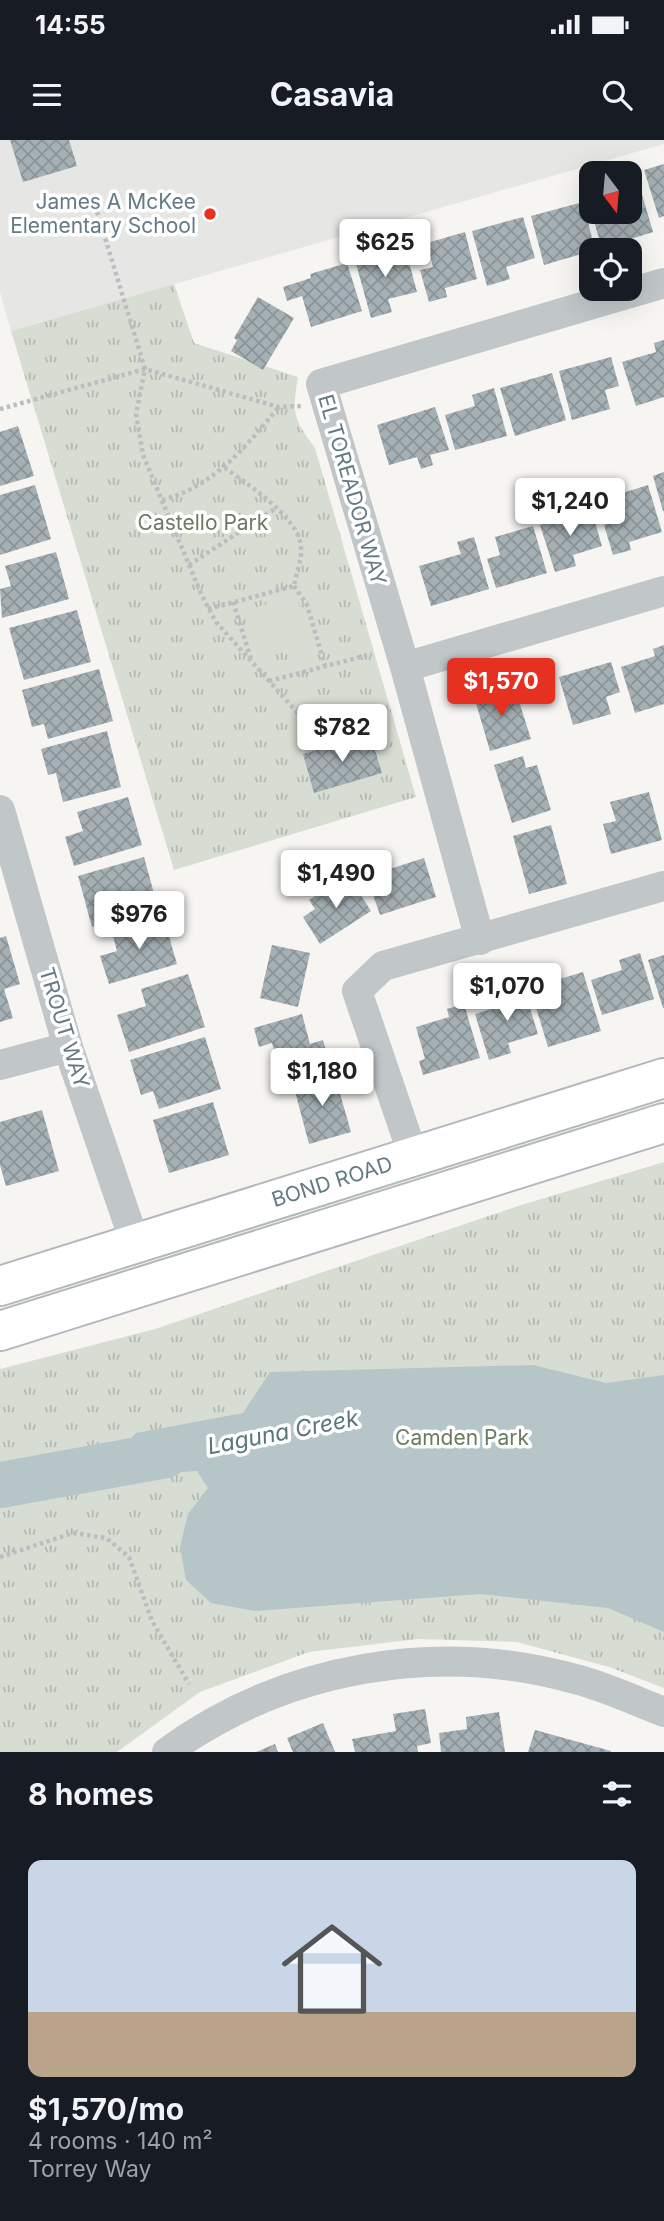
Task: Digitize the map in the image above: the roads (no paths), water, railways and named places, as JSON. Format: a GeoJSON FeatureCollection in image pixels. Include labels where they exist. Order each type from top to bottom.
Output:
{"type":"FeatureCollection","features":[{"type":"Feature","properties":{"kind":"main road","name":"BOND ROAD"},"geometry":{"type":"LineString","coordinates":[[0,1286],[664,1078]]}},
{"type":"Feature","properties":{"kind":"main road","name":"BOND ROAD"},"geometry":{"type":"LineString","coordinates":[[0,1331],[664,1123]]}},
{"type":"Feature","properties":{"kind":"street","name":"EL TOREADOR WAY"},"geometry":{"type":"LineString","coordinates":[[480,940],[394,659],[321,384],[664,283]]}},
{"type":"Feature","properties":{"kind":"street"},"geometry":{"type":"LineString","coordinates":[[394,659],[664,591]]}},
{"type":"Feature","properties":{"kind":"street","name":"TROUT WAY"},"geometry":{"type":"LineString","coordinates":[[0,810],[68,1046],[135,1243]]}},
{"type":"Feature","properties":{"kind":"street"},"geometry":{"type":"LineString","coordinates":[[413,1155],[357,991],[383,966],[664,886]]}},
{"type":"Feature","properties":{"kind":"street"},"geometry":{"type":"LineString","coordinates":[[0,1065],[68,1046]]}},
{"type":"Feature","properties":{"kind":"street"},"geometry":{"type":"LineString","coordinates":[[167,1752],[218,1719],[279,1691],[344,1672],[410,1662],[481,1662],[548,1672],[612,1691],[664,1713]]}},
{"type":"Feature","properties":{"kind":"water"},"geometry":{"type":"Polygon","coordinates":[[[533,1365],[606,1383],[664,1375],[664,1632],[608,1608],[480,1594],[255,1611],[211,1603],[186,1580],[180,1547],[188,1514],[208,1488],[197,1471],[139,1475],[107,1466],[136,1433],[243,1413],[270,1372],[533,1365]]]}},
{"type":"Feature","properties":{"kind":"waterway","name":"Laguna Creek"},"geometry":{"type":"LineString","coordinates":[[0,1485],[166,1455]]}},
{"type":"Feature","properties":{"kind":"place","name":"James A McKee Elementary School"},"geometry":{"type":"Point","coordinates":[210,214]}},
{"type":"Feature","properties":{"kind":"park label","name":"Castello Park"},"geometry":{"type":"Point","coordinates":[203,523]}},
{"type":"Feature","properties":{"kind":"park label","name":"Camden Park"},"geometry":{"type":"Point","coordinates":[462,1438]}}]}
